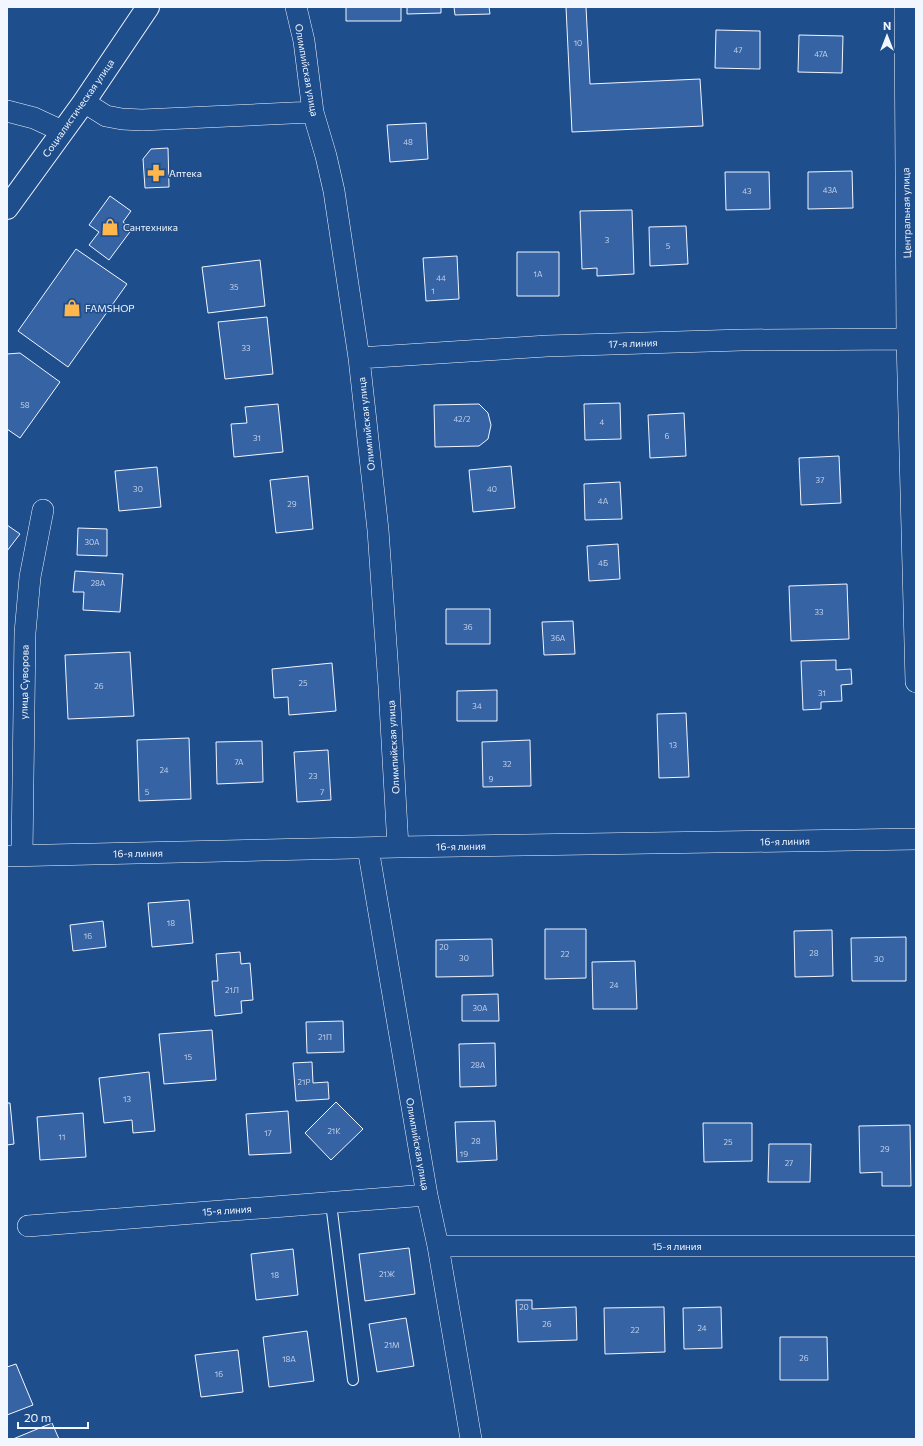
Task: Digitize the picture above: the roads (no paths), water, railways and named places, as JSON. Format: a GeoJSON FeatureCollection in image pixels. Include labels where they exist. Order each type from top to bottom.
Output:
{"type":"FeatureCollection","features":[{"type":"Feature","properties":{"kind":"street","name":"Социалистическая улица"},"geometry":{"type":"LineString","coordinates":[[7,208],[84,102],[148,7]]}},
{"type":"Feature","properties":{"kind":"street","name":"Олимпийская улица"},"geometry":{"type":"LineString","coordinates":[[296,7],[304,41],[313,112],[326,156],[334,191],[359,358],[378,530],[389,679],[398,847]]}},
{"type":"Feature","properties":{"kind":"street","name":"Центральная улица"},"geometry":{"type":"LineString","coordinates":[[905,7],[908,339],[916,682]]}},
{"type":"Feature","properties":{"kind":"street"},"geometry":{"type":"LineString","coordinates":[[84,102],[106,116],[128,119],[313,112]]}},
{"type":"Feature","properties":{"kind":"street"},"geometry":{"type":"LineString","coordinates":[[7,111],[34,118],[62,131]]}},
{"type":"Feature","properties":{"kind":"street","name":"17-я линия"},"geometry":{"type":"LineString","coordinates":[[359,358],[547,346],[742,340],[908,339]]}},
{"type":"Feature","properties":{"kind":"street","name":"улица Суворова"},"geometry":{"type":"LineString","coordinates":[[14,856],[25,632],[30,577],[43,510]]}},
{"type":"Feature","properties":{"kind":"street","name":"16-я линия"},"geometry":{"type":"LineString","coordinates":[[14,856],[398,847],[916,839]]}},
{"type":"Feature","properties":{"kind":"street","name":"Олимпийская улица"},"geometry":{"type":"LineString","coordinates":[[368,848],[427,1195],[438,1246],[472,1439]]}},
{"type":"Feature","properties":{"kind":"street","name":"15-я линия"},"geometry":{"type":"LineString","coordinates":[[28,1226],[427,1195]]}},
{"type":"Feature","properties":{"kind":"street","name":"15-я линия"},"geometry":{"type":"LineString","coordinates":[[438,1246],[916,1246]]}},
{"type":"Feature","properties":{"kind":"lane"},"geometry":{"type":"LineString","coordinates":[[331,1203],[353,1380]]}},
{"type":"Feature","properties":{"kind":"place","name":"Аптека"},"geometry":{"type":"Point","coordinates":[156,173]}},
{"type":"Feature","properties":{"kind":"place","name":"Сантехника"},"geometry":{"type":"Point","coordinates":[110,227]}},
{"type":"Feature","properties":{"kind":"place","name":"FAMSHOP"},"geometry":{"type":"Point","coordinates":[72,308]}}]}
